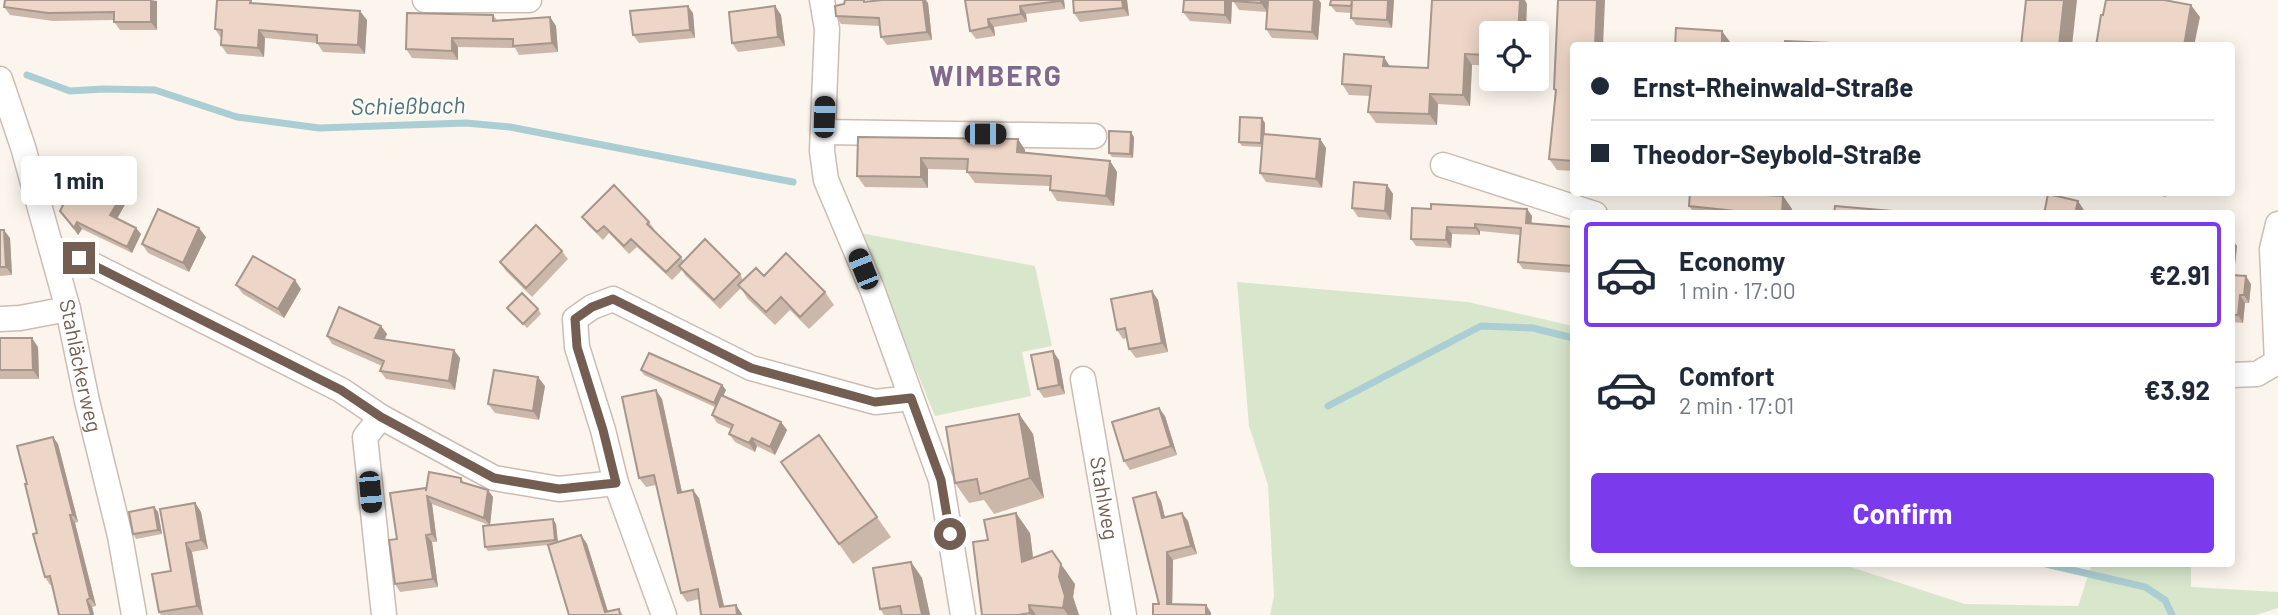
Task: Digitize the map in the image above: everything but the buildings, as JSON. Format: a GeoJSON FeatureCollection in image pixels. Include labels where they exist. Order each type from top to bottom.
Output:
{"type":"FeatureCollection","features":[{"type":"Feature","properties":{"kind":"street"},"geometry":{"type":"LineString","coordinates":[[425,0],[529,0]]}},
{"type":"Feature","properties":{"kind":"street"},"geometry":{"type":"LineString","coordinates":[[822,0],[827,29],[822,151],[826,180],[872,289],[941,480],[963,615]]}},
{"type":"Feature","properties":{"kind":"street","name":"Stahläckerweg"},"geometry":{"type":"LineString","coordinates":[[0,79],[68,309],[120,536],[134,615]]}},
{"type":"Feature","properties":{"kind":"street"},"geometry":{"type":"LineString","coordinates":[[823,132],[1094,136]]}},
{"type":"Feature","properties":{"kind":"street"},"geometry":{"type":"LineString","coordinates":[[1443,164],[1583,210]]}},
{"type":"Feature","properties":{"kind":"street"},"geometry":{"type":"LineString","coordinates":[[2235,375],[2257,374],[2277,362],[2272,249],[2278,224]]}},
{"type":"Feature","properties":{"kind":"street"},"geometry":{"type":"LineString","coordinates":[[55,258],[79,258],[341,390],[381,417],[494,478],[559,489],[616,483]]}},
{"type":"Feature","properties":{"kind":"street"},"geometry":{"type":"LineString","coordinates":[[664,615],[616,483],[603,430],[577,347],[575,319],[592,307],[613,299],[751,368],[875,402],[911,398]]}},
{"type":"Feature","properties":{"kind":"street"},"geometry":{"type":"LineString","coordinates":[[0,319],[68,309]]}},
{"type":"Feature","properties":{"kind":"street","name":"Stahlweg"},"geometry":{"type":"LineString","coordinates":[[1083,379],[1124,615]]}},
{"type":"Feature","properties":{"kind":"street"},"geometry":{"type":"LineString","coordinates":[[381,417],[365,437],[384,615]]}},
{"type":"Feature","properties":{"kind":"green space"},"geometry":{"type":"Polygon","coordinates":[[[860,233],[1035,266],[1052,346],[1022,352],[1031,396],[935,416],[860,233]]]}},
{"type":"Feature","properties":{"kind":"green space"},"geometry":{"type":"Polygon","coordinates":[[[1237,282],[1468,302],[1570,325],[1570,567],[1850,567],[1965,604],[2078,606],[2091,567],[2191,567],[2191,587],[2278,592],[2278,608],[2256,615],[1270,615],[1274,596],[1268,485],[1249,426],[1237,282]]]}},
{"type":"Feature","properties":{"kind":"waterway","name":"Schießbach"},"geometry":{"type":"LineString","coordinates":[[27,75],[70,91],[155,90],[237,117],[319,128],[466,123],[510,127],[793,182]]}},
{"type":"Feature","properties":{"kind":"waterway"},"geometry":{"type":"LineString","coordinates":[[1328,406],[1481,326],[1533,328],[1570,337]]}},
{"type":"Feature","properties":{"kind":"waterway"},"geometry":{"type":"LineString","coordinates":[[2059,567],[2145,587],[2165,600],[2172,615]]}},
{"type":"Feature","properties":{"kind":"district","name":"WIMBERG"},"geometry":{"type":"Point","coordinates":[996,76]}},
{"type":"Feature","properties":{"kind":"route"},"geometry":{"type":"LineString","coordinates":[[79,258],[341,390],[381,417],[494,478],[559,489],[616,483],[603,430],[577,347],[575,319],[592,307],[613,299],[751,368],[875,402],[911,398],[941,480],[950,534]]}}]}
